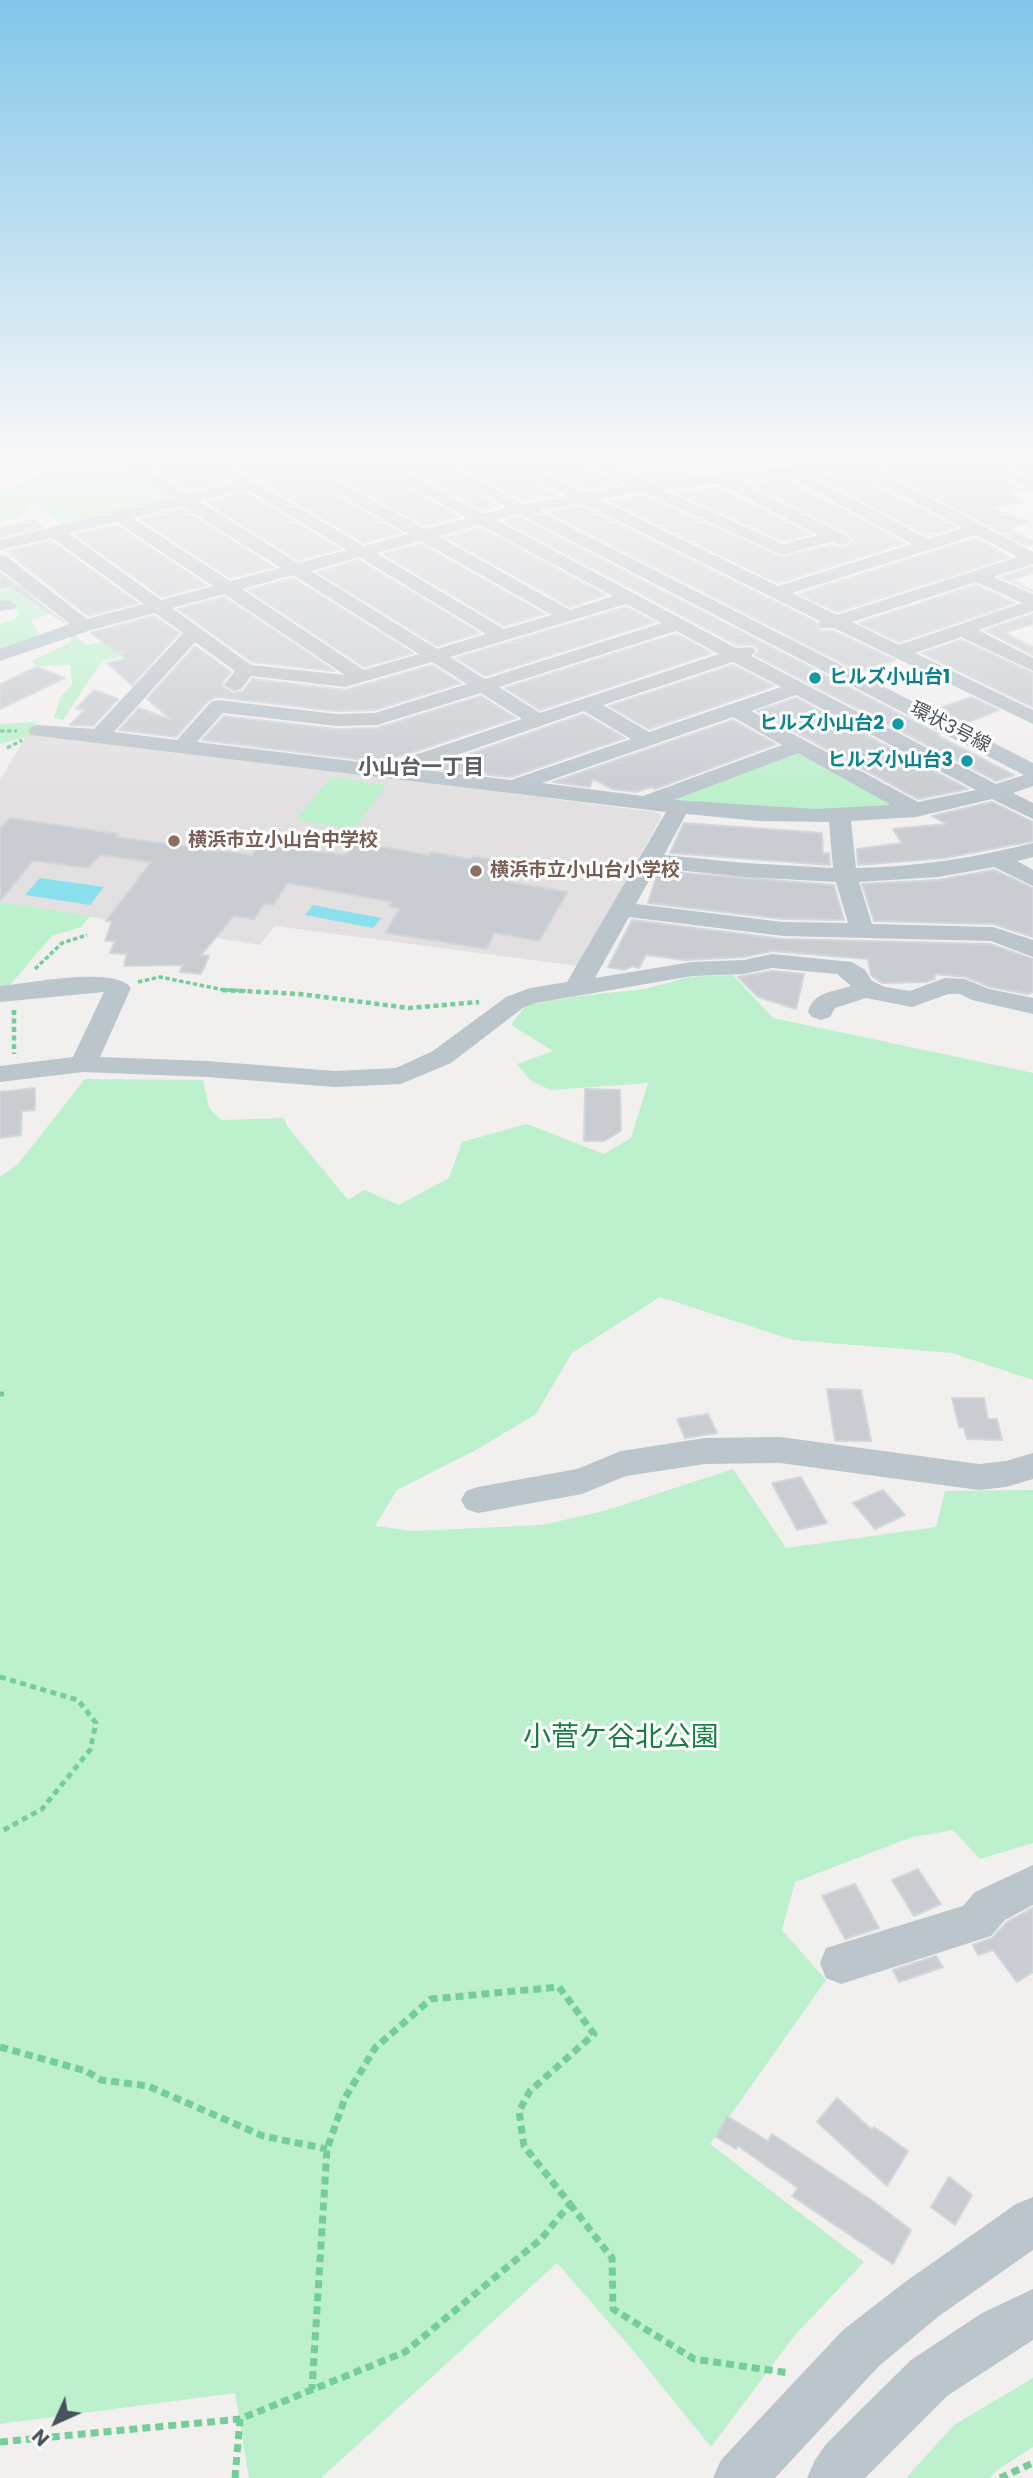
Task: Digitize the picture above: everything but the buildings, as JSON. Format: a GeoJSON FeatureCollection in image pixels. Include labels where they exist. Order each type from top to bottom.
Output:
{"type":"FeatureCollection","features":[{"type":"Feature","properties":{"kind":"street"},"geometry":{"type":"LineString","coordinates":[[15,572],[84,626]]}},
{"type":"Feature","properties":{"kind":"street"},"geometry":{"type":"LineString","coordinates":[[111,572],[246,670],[345,681],[630,597]]}},
{"type":"Feature","properties":{"kind":"street"},"geometry":{"type":"LineString","coordinates":[[202,572],[361,677]]}},
{"type":"Feature","properties":{"kind":"street"},"geometry":{"type":"LineString","coordinates":[[0,655],[20,650],[59,633],[285,572]]}},
{"type":"Feature","properties":{"kind":"street"},"geometry":{"type":"LineString","coordinates":[[299,572],[538,720]]}},
{"type":"Feature","properties":{"kind":"street"},"geometry":{"type":"LineString","coordinates":[[396,572],[503,636]]}},
{"type":"Feature","properties":{"kind":"street"},"geometry":{"type":"LineString","coordinates":[[489,572],[568,616]]}},
{"type":"Feature","properties":{"kind":"street"},"geometry":{"type":"LineString","coordinates":[[580,572],[1033,812]]}},
{"type":"Feature","properties":{"kind":"street"},"geometry":{"type":"LineString","coordinates":[[594,579],[617,572]]}},
{"type":"Feature","properties":{"kind":"street","name":"環状3号線"},"geometry":{"type":"LineString","coordinates":[[673,572],[788,638],[1033,771]]}},
{"type":"Feature","properties":{"kind":"street"},"geometry":{"type":"LineString","coordinates":[[734,572],[1033,718]]}},
{"type":"Feature","properties":{"kind":"street"},"geometry":{"type":"LineString","coordinates":[[776,592],[841,572]]}},
{"type":"Feature","properties":{"kind":"street"},"geometry":{"type":"LineString","coordinates":[[386,772],[985,572]]}},
{"type":"Feature","properties":{"kind":"street"},"geometry":{"type":"LineString","coordinates":[[974,575],[1031,607]]}},
{"type":"Feature","properties":{"kind":"street"},"geometry":{"type":"LineString","coordinates":[[898,652],[1031,607]]}},
{"type":"Feature","properties":{"kind":"street"},"geometry":{"type":"LineString","coordinates":[[218,706],[357,721],[377,719],[678,624]]}},
{"type":"Feature","properties":{"kind":"street"},"geometry":{"type":"LineString","coordinates":[[962,629],[1033,666]]}},
{"type":"Feature","properties":{"kind":"street"},"geometry":{"type":"LineString","coordinates":[[99,736],[194,632]]}},
{"type":"Feature","properties":{"kind":"street"},"geometry":{"type":"LineString","coordinates":[[0,666],[30,658],[51,648],[64,637],[59,633]]}},
{"type":"Feature","properties":{"kind":"street","name":"環状3号線"},"geometry":{"type":"LineString","coordinates":[[788,638],[1033,755]]}},
{"type":"Feature","properties":{"kind":"street"},"geometry":{"type":"LineString","coordinates":[[182,747],[246,670]]}},
{"type":"Feature","properties":{"kind":"street"},"geometry":{"type":"LineString","coordinates":[[514,786],[797,688]]}},
{"type":"Feature","properties":{"kind":"street"},"geometry":{"type":"LineString","coordinates":[[586,705],[648,740]]}},
{"type":"Feature","properties":{"kind":"street"},"geometry":{"type":"LineString","coordinates":[[735,710],[916,810]]}},
{"type":"Feature","properties":{"kind":"street"},"geometry":{"type":"LineString","coordinates":[[38,731],[99,736],[747,815],[839,817],[916,810],[997,793],[1033,779]]}},
{"type":"Feature","properties":{"kind":"street"},"geometry":{"type":"LineString","coordinates":[[643,803],[798,746]]}},
{"type":"Feature","properties":{"kind":"street"},"geometry":{"type":"LineString","coordinates":[[575,990],[679,808]]}},
{"type":"Feature","properties":{"kind":"street"},"geometry":{"type":"LineString","coordinates":[[839,817],[846,878],[862,931]]}},
{"type":"Feature","properties":{"kind":"street"},"geometry":{"type":"LineString","coordinates":[[649,860],[751,872],[846,878],[927,872],[999,861],[1033,850]]}},
{"type":"Feature","properties":{"kind":"street"},"geometry":{"type":"LineString","coordinates":[[999,861],[1033,879]]}},
{"type":"Feature","properties":{"kind":"street"},"geometry":{"type":"LineString","coordinates":[[621,909],[783,929],[993,934],[1033,950]]}},
{"type":"Feature","properties":{"kind":"street"},"geometry":{"type":"LineString","coordinates":[[772,961],[783,929]]}},
{"type":"Feature","properties":{"kind":"street"},"geometry":{"type":"LineString","coordinates":[[0,1074],[83,1064],[207,1069],[335,1079],[401,1076],[442,1057],[515,1002],[530,996],[692,969],[744,967],[772,961],[843,967],[856,975],[863,986],[878,994],[912,999],[945,986],[965,986],[981,995],[1033,1006]]}},
{"type":"Feature","properties":{"kind":"street"},"geometry":{"type":"LineString","coordinates":[[0,994],[102,983],[117,988],[83,1064]]}},
{"type":"Feature","properties":{"kind":"street"},"geometry":{"type":"LineString","coordinates":[[821,1012],[823,1003],[869,989]]}},
{"type":"Feature","properties":{"kind":"street"},"geometry":{"type":"LineString","coordinates":[[478,1500],[582,1481],[621,1464],[705,1451],[780,1450],[979,1477],[1006,1474],[1033,1466]]}},
{"type":"Feature","properties":{"kind":"street"},"geometry":{"type":"LineString","coordinates":[[841,1963],[976,1922],[990,1906],[1033,1884]]}},
{"type":"Feature","properties":{"kind":"street"},"geometry":{"type":"LineString","coordinates":[[739,2478],[861,2348],[922,2299],[1033,2221]]}},
{"type":"Feature","properties":{"kind":"street"},"geometry":{"type":"LineString","coordinates":[[833,2478],[867,2438],[929,2378],[1000,2331],[1033,2314]]}},
{"type":"Feature","properties":{"kind":"path"},"geometry":{"type":"LineString","coordinates":[[113,987],[160,977],[224,990],[300,994],[409,1008],[515,1002]]}},
{"type":"Feature","properties":{"kind":"path"},"geometry":{"type":"LineString","coordinates":[[0,1677],[78,1700],[96,1723],[90,1750],[42,1809],[0,1832]]}},
{"type":"Feature","properties":{"kind":"path"},"geometry":{"type":"LineString","coordinates":[[312,2389],[327,2149],[345,2098],[376,2048],[431,1999],[559,1987],[594,2034],[530,2091],[519,2111],[524,2146],[612,2258],[613,2309],[694,2359],[831,2379]]}},
{"type":"Feature","properties":{"kind":"path"},"geometry":{"type":"LineString","coordinates":[[0,2047],[86,2071],[101,2080],[148,2086],[263,2136],[327,2149]]}},
{"type":"Feature","properties":{"kind":"path"},"geometry":{"type":"LineString","coordinates":[[0,2442],[240,2419],[405,2352],[541,2239],[570,2204]]}},
{"type":"Feature","properties":{"kind":"path"},"geometry":{"type":"LineString","coordinates":[[234,2478],[240,2419]]}},
{"type":"Feature","properties":{"kind":"path"},"geometry":{"type":"LineString","coordinates":[[1000,2478],[1033,2463]]}},
{"type":"Feature","properties":{"kind":"shaded area"},"geometry":{"type":"Polygon","coordinates":[[[38,734],[656,812],[662,816],[577,966],[275,926],[260,945],[0,902],[0,780],[25,737],[38,734]]]}},
{"type":"Feature","properties":{"kind":"green space"},"geometry":{"type":"Polygon","coordinates":[[[22,586],[52,613],[31,620],[38,632],[35,638],[0,650],[0,624],[13,620],[19,614],[17,609],[0,603],[0,592],[22,586]]]}},
{"type":"Feature","properties":{"kind":"green space"},"geometry":{"type":"Polygon","coordinates":[[[146,633],[124,656],[102,661],[63,720],[54,718],[60,698],[72,684],[70,665],[36,666],[32,661],[71,642],[71,636],[74,635],[86,645],[146,633]]]}},
{"type":"Feature","properties":{"kind":"green space"},"geometry":{"type":"Polygon","coordinates":[[[34,722],[39,726],[38,734],[0,744],[0,724],[34,722]]]}},
{"type":"Feature","properties":{"kind":"green space"},"geometry":{"type":"Polygon","coordinates":[[[794,751],[802,752],[894,806],[840,813],[677,804],[671,797],[794,751]]]}},
{"type":"Feature","properties":{"kind":"green space"},"geometry":{"type":"Polygon","coordinates":[[[331,777],[387,785],[353,829],[296,820],[331,777]]]}},
{"type":"Feature","properties":{"kind":"green space"},"geometry":{"type":"Polygon","coordinates":[[[0,902],[90,916],[81,927],[52,936],[9,986],[0,988],[0,902]]]}},
{"type":"Feature","properties":{"kind":"green space","name":"小菅ケ谷北公園"},"geometry":{"type":"Polygon","coordinates":[[[733,975],[773,1018],[1033,1073],[1033,1380],[952,1353],[793,1340],[660,1297],[572,1353],[536,1414],[474,1451],[397,1490],[375,1526],[414,1531],[542,1525],[604,1511],[733,1469],[786,1548],[936,1527],[945,1491],[1033,1490],[1033,1843],[980,1859],[953,1830],[912,1837],[795,1882],[782,1930],[826,1980],[710,2144],[864,2262],[795,2335],[711,2447],[631,2348],[557,2263],[321,2478],[249,2478],[235,2393],[0,2424],[0,1177],[18,1164],[85,1079],[203,1080],[209,1108],[221,1120],[284,1118],[287,1126],[348,1200],[364,1190],[399,1205],[449,1178],[462,1142],[527,1124],[604,1154],[631,1138],[648,1083],[551,1090],[531,1081],[517,1064],[553,1051],[511,1025],[526,1005],[645,989],[689,977],[733,975]]]}},
{"type":"Feature","properties":{"kind":"green space"},"geometry":{"type":"Polygon","coordinates":[[[1033,2378],[1033,2447],[996,2471],[990,2478],[906,2478],[954,2425],[1033,2378]]]}},
{"type":"Feature","properties":{"kind":"water"},"geometry":{"type":"Polygon","coordinates":[[[40,878],[104,887],[90,905],[25,895],[40,878]]]}},
{"type":"Feature","properties":{"kind":"water"},"geometry":{"type":"Polygon","coordinates":[[[313,905],[381,918],[373,928],[305,915],[313,905]]]}},
{"type":"Feature","properties":{"kind":"place","name":"ヒルズ小山台1"},"geometry":{"type":"Point","coordinates":[815,678]}},
{"type":"Feature","properties":{"kind":"place","name":"ヒルズ小山台2"},"geometry":{"type":"Point","coordinates":[898,724]}},
{"type":"Feature","properties":{"kind":"place","name":"ヒルズ小山台3"},"geometry":{"type":"Point","coordinates":[967,761]}},
{"type":"Feature","properties":{"kind":"place","name":"横浜市立小山台中学校"},"geometry":{"type":"Point","coordinates":[174,841]}},
{"type":"Feature","properties":{"kind":"place","name":"横浜市立小山台小学校"},"geometry":{"type":"Point","coordinates":[476,871]}},
{"type":"Feature","properties":{"kind":"district","name":"小山台一丁目"},"geometry":{"type":"Point","coordinates":[421,769]}}]}
